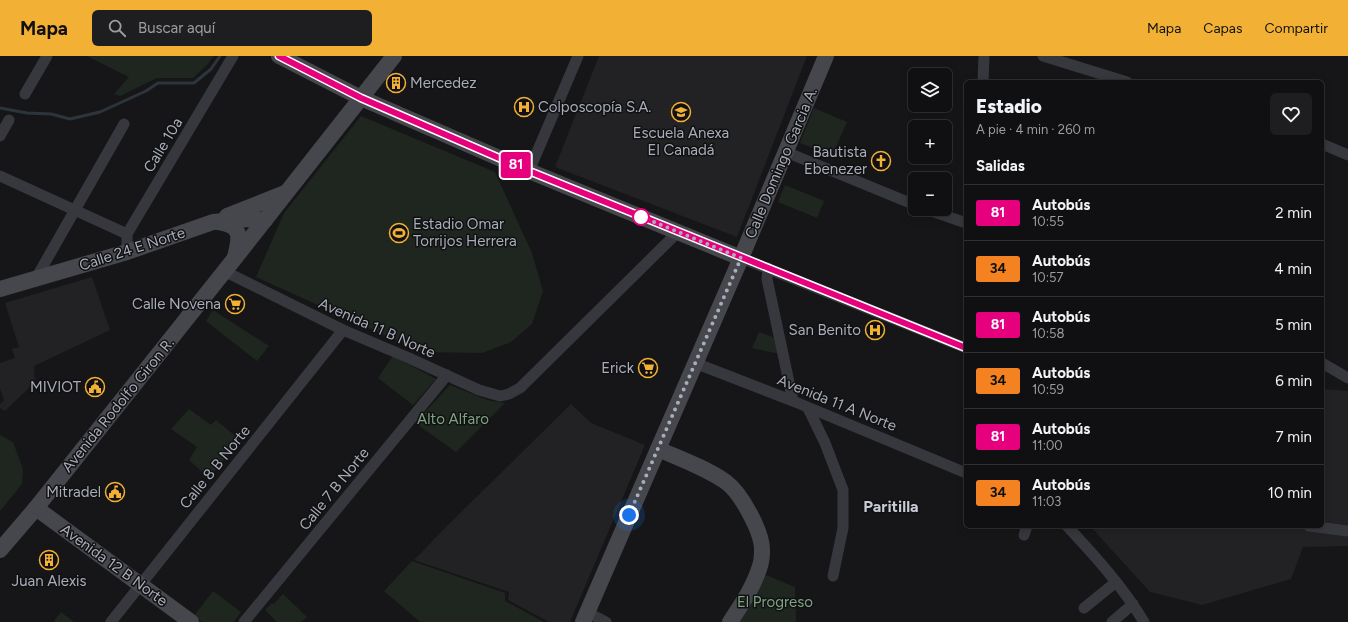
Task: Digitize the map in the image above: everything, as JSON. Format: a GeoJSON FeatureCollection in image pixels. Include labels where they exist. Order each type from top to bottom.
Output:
{"type":"FeatureCollection","features":[{"type":"Feature","properties":{"kind":"main road"},"geometry":{"type":"LineString","coordinates":[[279,56],[361,98],[529,171],[741,258]]}},
{"type":"Feature","properties":{"kind":"main road"},"geometry":{"type":"LineString","coordinates":[[213,222],[286,192],[394,56]]}},
{"type":"Feature","properties":{"kind":"main road","name":"Calle Domingo Garcia A."},"geometry":{"type":"LineString","coordinates":[[585,617],[741,258],[826,56]]}},
{"type":"Feature","properties":{"kind":"main road","name":"Avenida Rodolfo Giron R."},"geometry":{"type":"LineString","coordinates":[[0,550],[36,508],[286,192]]}},
{"type":"Feature","properties":{"kind":"main road","name":"Calle 24 E Norte"},"geometry":{"type":"LineString","coordinates":[[0,289],[127,252],[213,222],[244,219],[265,220]]}},
{"type":"Feature","properties":{"kind":"main road"},"geometry":{"type":"LineString","coordinates":[[213,222],[230,223],[235,228],[239,240],[235,258]]}},
{"type":"Feature","properties":{"kind":"main road"},"geometry":{"type":"LineString","coordinates":[[658,449],[700,467],[728,483],[742,499],[757,529],[762,550],[760,568],[751,588],[730,622]]}},
{"type":"Feature","properties":{"kind":"main road","name":"Avenida 12 B Norte"},"geometry":{"type":"LineString","coordinates":[[36,508],[191,622]]}},
{"type":"Feature","properties":{"kind":"street"},"geometry":{"type":"LineString","coordinates":[[25,94],[47,56]]}},
{"type":"Feature","properties":{"kind":"street","name":"Calle 10a"},"geometry":{"type":"LineString","coordinates":[[127,234],[233,56]]}},
{"type":"Feature","properties":{"kind":"street"},"geometry":{"type":"LineString","coordinates":[[529,171],[578,56]]}},
{"type":"Feature","properties":{"kind":"street"},"geometry":{"type":"LineString","coordinates":[[983,80],[984,56]]}},
{"type":"Feature","properties":{"kind":"street"},"geometry":{"type":"LineString","coordinates":[[1043,56],[1121,80]]}},
{"type":"Feature","properties":{"kind":"street"},"geometry":{"type":"LineString","coordinates":[[0,136],[9,120]]}},
{"type":"Feature","properties":{"kind":"street"},"geometry":{"type":"LineString","coordinates":[[35,280],[124,124]]}},
{"type":"Feature","properties":{"kind":"street"},"geometry":{"type":"LineString","coordinates":[[1324,145],[1348,155]]}},
{"type":"Feature","properties":{"kind":"street"},"geometry":{"type":"LineString","coordinates":[[786,152],[908,202]]}},
{"type":"Feature","properties":{"kind":"street"},"geometry":{"type":"LineString","coordinates":[[0,176],[127,234],[127,252]]}},
{"type":"Feature","properties":{"kind":"street"},"geometry":{"type":"LineString","coordinates":[[946,216],[964,222]]}},
{"type":"Feature","properties":{"kind":"street","name":"Avenida 11 B Norte"},"geometry":{"type":"LineString","coordinates":[[224,271],[343,330],[479,390],[500,396],[509,394],[520,388],[678,232]]}},
{"type":"Feature","properties":{"kind":"street"},"geometry":{"type":"LineString","coordinates":[[741,258],[964,347]]}},
{"type":"Feature","properties":{"kind":"street"},"geometry":{"type":"LineString","coordinates":[[768,268],[767,279],[793,401]]}},
{"type":"Feature","properties":{"kind":"street","name":"Calle 8 B Norte"},"geometry":{"type":"LineString","coordinates":[[111,622],[343,330]]}},
{"type":"Feature","properties":{"kind":"street","name":"Avenida 11 A Norte"},"geometry":{"type":"LineString","coordinates":[[695,363],[793,401],[964,472]]}},
{"type":"Feature","properties":{"kind":"street"},"geometry":{"type":"LineString","coordinates":[[1324,364],[1348,378]]}},
{"type":"Feature","properties":{"kind":"street","name":"Calle 7 B Norte"},"geometry":{"type":"LineString","coordinates":[[244,622],[447,375]]}},
{"type":"Feature","properties":{"kind":"street"},"geometry":{"type":"LineString","coordinates":[[808,408],[825,443],[842,490],[842,528],[833,576]]}},
{"type":"Feature","properties":{"kind":"street"},"geometry":{"type":"LineString","coordinates":[[1069,528],[1101,562],[1133,604],[1144,622]]}},
{"type":"Feature","properties":{"kind":"street"},"geometry":{"type":"LineString","coordinates":[[1324,528],[1348,531]]}},
{"type":"Feature","properties":{"kind":"street"},"geometry":{"type":"LineString","coordinates":[[1084,608],[1116,582]]}},
{"type":"Feature","properties":{"kind":"street"},"geometry":{"type":"LineString","coordinates":[[1112,622],[1133,604]]}},
{"type":"Feature","properties":{"kind":"street"},"geometry":{"type":"LineString","coordinates":[[585,617],[606,622]]}},
{"type":"Feature","properties":{"kind":"shaded area","name":"Escuela Anexa El Canadá"},"geometry":{"type":"Polygon","coordinates":[[[599,56],[807,56],[737,237],[555,167],[599,56]]]}},
{"type":"Feature","properties":{"kind":"shaded area"},"geometry":{"type":"Polygon","coordinates":[[[92,277],[110,330],[34,366],[35,382],[5,411],[0,408],[0,404],[4,401],[0,388],[0,363],[15,358],[12,349],[19,347],[5,303],[92,277]]]}},
{"type":"Feature","properties":{"kind":"shaded area"},"geometry":{"type":"Polygon","coordinates":[[[1324,389],[1348,391],[1348,546],[1303,547],[1291,579],[1202,605],[1150,592],[1092,528],[1324,528],[1324,389]]]}},
{"type":"Feature","properties":{"kind":"shaded area"},"geometry":{"type":"Polygon","coordinates":[[[571,404],[591,423],[645,445],[570,622],[549,622],[508,600],[509,592],[414,560],[448,525],[571,404]]]}},
{"type":"Feature","properties":{"kind":"green space"},"geometry":{"type":"Polygon","coordinates":[[[87,56],[214,56],[193,78],[157,78],[120,96],[114,94],[129,77],[87,56]]]}},
{"type":"Feature","properties":{"kind":"green space"},"geometry":{"type":"Polygon","coordinates":[[[814,108],[847,122],[832,156],[800,143],[814,108]]]}},
{"type":"Feature","properties":{"kind":"green space","name":"Estadio Omar Torrijos Herrera"},"geometry":{"type":"Polygon","coordinates":[[[361,116],[495,172],[532,253],[543,291],[532,324],[511,342],[482,353],[422,352],[256,277],[284,213],[361,116]]]}},
{"type":"Feature","properties":{"kind":"green space"},"geometry":{"type":"Polygon","coordinates":[[[785,185],[824,201],[817,218],[778,202],[785,185]]]}},
{"type":"Feature","properties":{"kind":"green space"},"geometry":{"type":"Polygon","coordinates":[[[213,310],[269,346],[257,361],[206,321],[213,310]]]}},
{"type":"Feature","properties":{"kind":"green space"},"geometry":{"type":"Polygon","coordinates":[[[759,332],[778,339],[780,354],[752,348],[759,332]]]}},
{"type":"Feature","properties":{"kind":"green space"},"geometry":{"type":"Polygon","coordinates":[[[393,356],[436,379],[413,405],[378,378],[393,356]]]}},
{"type":"Feature","properties":{"kind":"green space","name":"Alto Alfaro"},"geometry":{"type":"Polygon","coordinates":[[[450,385],[487,400],[505,403],[456,452],[415,423],[450,385]]]}},
{"type":"Feature","properties":{"kind":"green space"},"geometry":{"type":"Polygon","coordinates":[[[189,409],[211,425],[216,420],[240,440],[209,478],[189,460],[197,447],[171,429],[189,409]]]}},
{"type":"Feature","properties":{"kind":"green space"},"geometry":{"type":"Polygon","coordinates":[[[0,435],[13,442],[23,469],[22,484],[0,511],[0,435]]]}},
{"type":"Feature","properties":{"kind":"green space"},"geometry":{"type":"Polygon","coordinates":[[[412,561],[505,593],[505,601],[544,622],[420,622],[384,591],[412,561]]]}},
{"type":"Feature","properties":{"kind":"green space","name":"El Progreso"},"geometry":{"type":"Polygon","coordinates":[[[766,575],[795,587],[796,622],[737,622],[766,575]]]}},
{"type":"Feature","properties":{"kind":"green space"},"geometry":{"type":"Polygon","coordinates":[[[213,591],[241,612],[234,622],[202,622],[194,616],[213,591]]]}},
{"type":"Feature","properties":{"kind":"green space"},"geometry":{"type":"Polygon","coordinates":[[[283,594],[307,617],[301,622],[277,622],[265,610],[272,603],[274,604],[283,594]]]}},
{"type":"Feature","properties":{"kind":"green space"},"geometry":{"type":"Polygon","coordinates":[[[61,612],[74,622],[55,622],[54,621],[61,612]]]}},
{"type":"Feature","properties":{"kind":"waterway"},"geometry":{"type":"LineString","coordinates":[[0,108],[27,113],[51,114],[70,119],[100,112],[146,91],[158,83],[194,83],[211,69],[220,56]]}},
{"type":"Feature","properties":{"kind":"bus line","name":"81"},"geometry":{"type":"LineString","coordinates":[[279,56],[361,98],[529,171],[964,347]]}},
{"type":"Feature","properties":{"kind":"place","name":"Mercedez"},"geometry":{"type":"Point","coordinates":[396,83]}},
{"type":"Feature","properties":{"kind":"place","name":"Colposcopía S.A."},"geometry":{"type":"Point","coordinates":[524,107]}},
{"type":"Feature","properties":{"kind":"place","name":"Escuela Anexa El Canadá"},"geometry":{"type":"Point","coordinates":[681,112]}},
{"type":"Feature","properties":{"kind":"place","name":"Bautista Ebenezer"},"geometry":{"type":"Point","coordinates":[881,161]}},
{"type":"Feature","properties":{"kind":"place","name":"Estadio Omar Torrijos Herrera"},"geometry":{"type":"Point","coordinates":[399,233]}},
{"type":"Feature","properties":{"kind":"place","name":"Calle Novena"},"geometry":{"type":"Point","coordinates":[235,304]}},
{"type":"Feature","properties":{"kind":"place","name":"San Benito"},"geometry":{"type":"Point","coordinates":[875,330]}},
{"type":"Feature","properties":{"kind":"place","name":"Erick"},"geometry":{"type":"Point","coordinates":[648,368]}},
{"type":"Feature","properties":{"kind":"place","name":"MIVIOT"},"geometry":{"type":"Point","coordinates":[95,387]}},
{"type":"Feature","properties":{"kind":"place","name":"Mitradel"},"geometry":{"type":"Point","coordinates":[115,492]}},
{"type":"Feature","properties":{"kind":"place","name":"Juan Alexis"},"geometry":{"type":"Point","coordinates":[49,560]}},
{"type":"Feature","properties":{"kind":"district","name":"Paritilla"},"geometry":{"type":"Point","coordinates":[891,506]}},
{"type":"Feature","properties":{"kind":"route"},"geometry":{"type":"LineString","coordinates":[[629,515],[741,258],[637,215],[641,217]]}}]}
